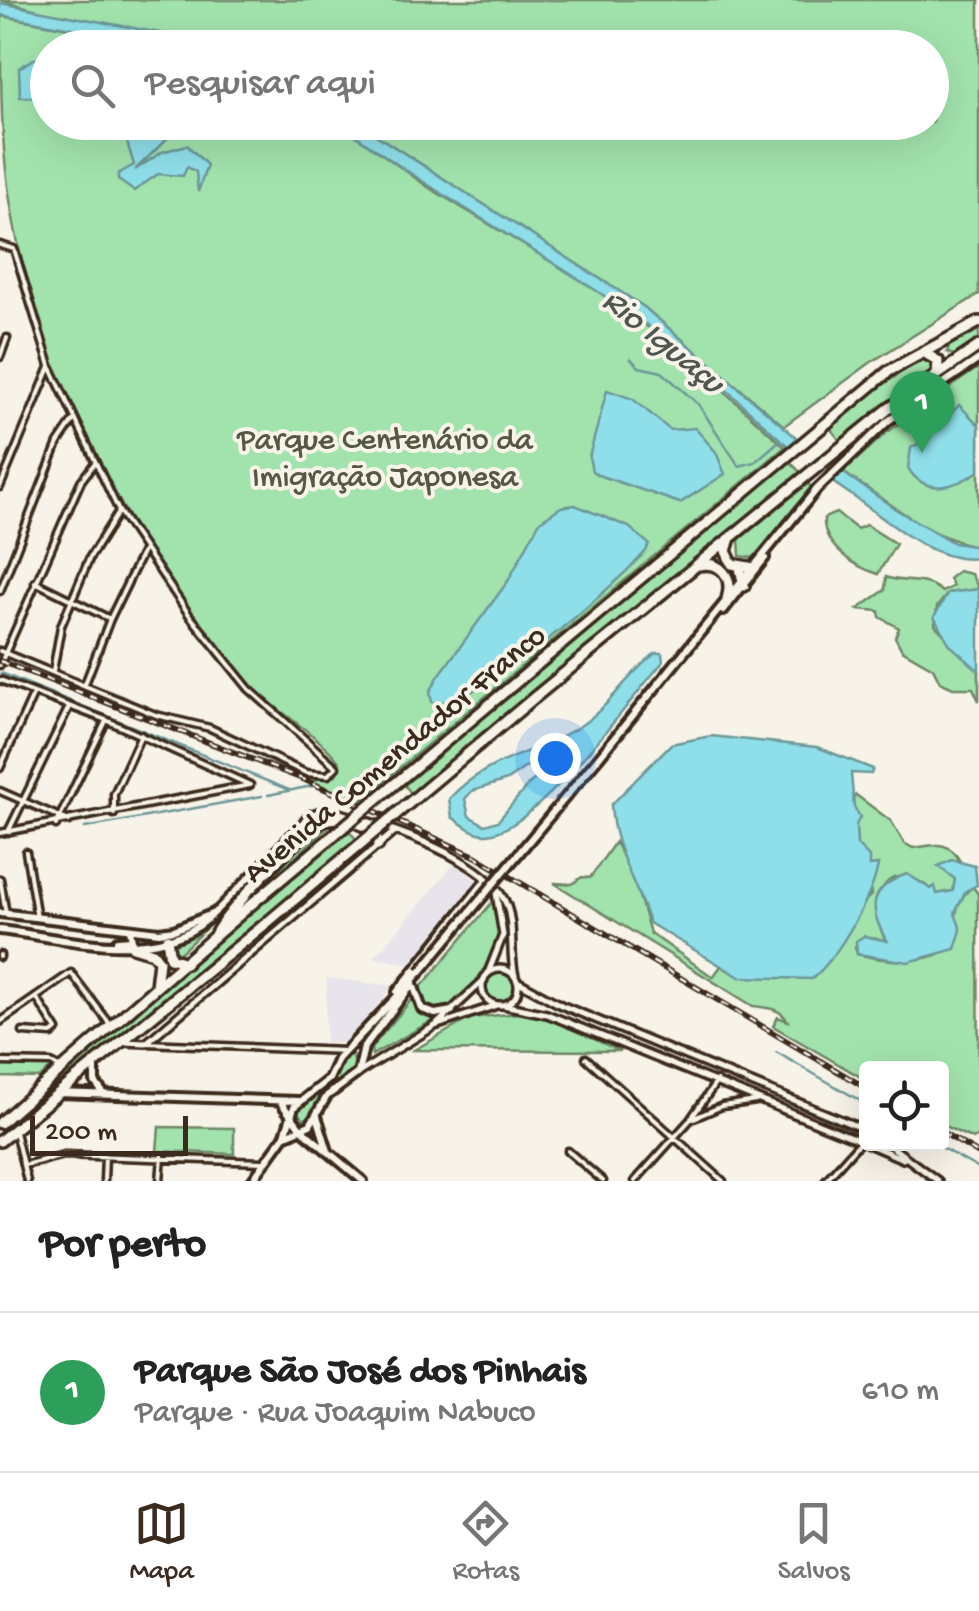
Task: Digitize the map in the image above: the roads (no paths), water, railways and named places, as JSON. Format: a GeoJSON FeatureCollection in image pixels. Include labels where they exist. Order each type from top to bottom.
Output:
{"type":"FeatureCollection","features":[{"type":"Feature","properties":{"kind":"highway","name":"Avenida Comendador Franco"},"geometry":{"type":"LineString","coordinates":[[0,1123],[254,902],[822,423],[888,370],[979,322]]}},
{"type":"Feature","properties":{"kind":"highway"},"geometry":{"type":"LineString","coordinates":[[947,337],[943,344],[947,355],[962,357]]}},
{"type":"Feature","properties":{"kind":"highway","name":"Avenida Comendador Franco"},"geometry":{"type":"LineString","coordinates":[[0,1140],[692,568],[979,346]]}},
{"type":"Feature","properties":{"kind":"highway"},"geometry":{"type":"LineString","coordinates":[[920,352],[936,357],[939,370],[935,377]]}},
{"type":"Feature","properties":{"kind":"highway"},"geometry":{"type":"LineString","coordinates":[[730,538],[727,556],[743,578],[754,568]]}},
{"type":"Feature","properties":{"kind":"highway"},"geometry":{"type":"LineString","coordinates":[[692,568],[706,563],[724,571],[730,584],[727,599]]}},
{"type":"Feature","properties":{"kind":"highway"},"geometry":{"type":"LineString","coordinates":[[213,940],[233,908],[314,826],[338,819],[356,823],[376,835],[381,843]]}},
{"type":"Feature","properties":{"kind":"highway"},"geometry":{"type":"LineString","coordinates":[[166,938],[170,958],[186,963]]}},
{"type":"Feature","properties":{"kind":"highway"},"geometry":{"type":"LineString","coordinates":[[133,947],[153,953],[160,962],[160,979],[153,991]]}},
{"type":"Feature","properties":{"kind":"main road"},"geometry":{"type":"LineString","coordinates":[[754,568],[846,452],[979,359]]}},
{"type":"Feature","properties":{"kind":"main road"},"geometry":{"type":"LineString","coordinates":[[710,622],[770,548]]}},
{"type":"Feature","properties":{"kind":"main road"},"geometry":{"type":"LineString","coordinates":[[395,996],[420,972],[599,757],[743,578]]}},
{"type":"Feature","properties":{"kind":"main road"},"geometry":{"type":"LineString","coordinates":[[252,1181],[285,1135],[300,1101],[329,1079],[486,880]]}},
{"type":"Feature","properties":{"kind":"main road"},"geometry":{"type":"LineString","coordinates":[[3,913],[130,930],[174,930],[215,912]]}},
{"type":"Feature","properties":{"kind":"main road"},"geometry":{"type":"LineString","coordinates":[[0,930],[133,947],[166,938],[215,912]]}},
{"type":"Feature","properties":{"kind":"main road"},"geometry":{"type":"LineString","coordinates":[[96,942],[131,941],[130,930]]}},
{"type":"Feature","properties":{"kind":"main road"},"geometry":{"type":"LineString","coordinates":[[285,1135],[301,1129],[317,1116],[327,1096],[358,1074],[364,1047],[420,972]]}},
{"type":"Feature","properties":{"kind":"main road"},"geometry":{"type":"LineString","coordinates":[[413,983],[422,1009],[435,1014],[452,1011]]}},
{"type":"Feature","properties":{"kind":"main road"},"geometry":{"type":"LineString","coordinates":[[348,1052],[363,1059]]}},
{"type":"Feature","properties":{"kind":"main road"},"geometry":{"type":"LineString","coordinates":[[98,1058],[94,1079],[105,1095]]}},
{"type":"Feature","properties":{"kind":"main road"},"geometry":{"type":"LineString","coordinates":[[56,1093],[300,1101]]}},
{"type":"Feature","properties":{"kind":"main road"},"geometry":{"type":"LineString","coordinates":[[278,1102],[292,1113],[301,1129],[363,1181]]}},
{"type":"Feature","properties":{"kind":"main road"},"geometry":{"type":"LineString","coordinates":[[317,1116],[329,1152]]}},
{"type":"Feature","properties":{"kind":"street"},"geometry":{"type":"LineString","coordinates":[[0,244],[14,248],[50,366],[118,512],[249,689],[336,767],[317,776],[210,728],[156,715],[3,652]]}},
{"type":"Feature","properties":{"kind":"street"},"geometry":{"type":"LineString","coordinates":[[0,357],[7,338]]}},
{"type":"Feature","properties":{"kind":"street"},"geometry":{"type":"LineString","coordinates":[[0,487],[50,366]]}},
{"type":"Feature","properties":{"kind":"street"},"geometry":{"type":"LineString","coordinates":[[0,590],[58,443],[74,420]]}},
{"type":"Feature","properties":{"kind":"street"},"geometry":{"type":"LineString","coordinates":[[1,664],[3,652],[94,464]]}},
{"type":"Feature","properties":{"kind":"street"},"geometry":{"type":"LineString","coordinates":[[53,671],[61,626],[72,599],[90,557],[118,512]]}},
{"type":"Feature","properties":{"kind":"street"},"geometry":{"type":"LineString","coordinates":[[86,684],[110,619],[144,550]]}},
{"type":"Feature","properties":{"kind":"street"},"geometry":{"type":"LineString","coordinates":[[36,582],[110,619]]}},
{"type":"Feature","properties":{"kind":"street"},"geometry":{"type":"LineString","coordinates":[[0,680],[247,780],[248,788],[0,833]]}},
{"type":"Feature","properties":{"kind":"street"},"geometry":{"type":"LineString","coordinates":[[0,768],[34,692]]}},
{"type":"Feature","properties":{"kind":"street"},"geometry":{"type":"LineString","coordinates":[[8,832],[69,707]]}},
{"type":"Feature","properties":{"kind":"street"},"geometry":{"type":"LineString","coordinates":[[56,825],[106,720]]}},
{"type":"Feature","properties":{"kind":"street"},"geometry":{"type":"LineString","coordinates":[[114,814],[114,794],[141,735]]}},
{"type":"Feature","properties":{"kind":"street"},"geometry":{"type":"LineString","coordinates":[[0,791],[72,822]]}},
{"type":"Feature","properties":{"kind":"street"},"geometry":{"type":"LineString","coordinates":[[215,912],[310,815],[321,811],[340,812],[461,860],[486,880],[510,914],[508,947],[516,996],[500,1006],[435,1026]]}},
{"type":"Feature","properties":{"kind":"street","name":"Avenida Comendador Franco"},"geometry":{"type":"LineString","coordinates":[[381,843],[385,829]]}},
{"type":"Feature","properties":{"kind":"street","name":"Avenida Comendador Franco"},"geometry":{"type":"LineString","coordinates":[[146,1043],[394,832]]}},
{"type":"Feature","properties":{"kind":"street"},"geometry":{"type":"LineString","coordinates":[[26,852],[37,918]]}},
{"type":"Feature","properties":{"kind":"street"},"geometry":{"type":"LineString","coordinates":[[0,879],[3,913]]}},
{"type":"Feature","properties":{"kind":"street"},"geometry":{"type":"LineString","coordinates":[[495,890],[503,935],[486,977],[484,996],[500,1006],[547,1014],[859,1140]]}},
{"type":"Feature","properties":{"kind":"street"},"geometry":{"type":"LineString","coordinates":[[358,1074],[435,1026],[486,977],[500,969],[561,1006],[859,1127]]}},
{"type":"Feature","properties":{"kind":"street"},"geometry":{"type":"LineString","coordinates":[[0,1022],[71,973],[112,1027]]}},
{"type":"Feature","properties":{"kind":"street"},"geometry":{"type":"LineString","coordinates":[[23,1032],[52,1034],[58,1030],[36,998]]}},
{"type":"Feature","properties":{"kind":"street"},"geometry":{"type":"LineString","coordinates":[[169,1024],[165,1034],[174,1044]]}},
{"type":"Feature","properties":{"kind":"street"},"geometry":{"type":"LineString","coordinates":[[119,1042],[348,1052]]}},
{"type":"Feature","properties":{"kind":"street"},"geometry":{"type":"LineString","coordinates":[[671,1063],[670,1056],[675,1050]]}},
{"type":"Feature","properties":{"kind":"street"},"geometry":{"type":"LineString","coordinates":[[363,1059],[384,1056]]}},
{"type":"Feature","properties":{"kind":"street"},"geometry":{"type":"LineString","coordinates":[[586,1058],[723,1181]]}},
{"type":"Feature","properties":{"kind":"street"},"geometry":{"type":"LineString","coordinates":[[0,1062],[51,1062],[63,1069]]}},
{"type":"Feature","properties":{"kind":"street"},"geometry":{"type":"LineString","coordinates":[[636,1181],[690,1120],[717,1082]]}},
{"type":"Feature","properties":{"kind":"street"},"geometry":{"type":"LineString","coordinates":[[690,1120],[722,1106],[761,1101]]}},
{"type":"Feature","properties":{"kind":"street"},"geometry":{"type":"LineString","coordinates":[[808,1119],[815,1115],[813,1106]]}},
{"type":"Feature","properties":{"kind":"street"},"geometry":{"type":"LineString","coordinates":[[14,1128],[27,1181]]}},
{"type":"Feature","properties":{"kind":"street"},"geometry":{"type":"LineString","coordinates":[[825,1181],[859,1148]]}},
{"type":"Feature","properties":{"kind":"street"},"geometry":{"type":"LineString","coordinates":[[568,1151],[603,1181]]}},
{"type":"Feature","properties":{"kind":"street"},"geometry":{"type":"LineString","coordinates":[[886,1151],[911,1162]]}},
{"type":"Feature","properties":{"kind":"street"},"geometry":{"type":"LineString","coordinates":[[897,1151],[938,1181]]}},
{"type":"Feature","properties":{"kind":"street"},"geometry":{"type":"LineString","coordinates":[[24,1166],[64,1155],[263,1162]]}},
{"type":"Feature","properties":{"kind":"street"},"geometry":{"type":"LineString","coordinates":[[104,1181],[105,1156]]}},
{"type":"Feature","properties":{"kind":"street"},"geometry":{"type":"LineString","coordinates":[[160,1181],[162,1156]]}},
{"type":"Feature","properties":{"kind":"water"},"geometry":{"type":"Polygon","coordinates":[[[0,3],[144,30],[82,30],[0,15],[0,3]]]}},
{"type":"Feature","properties":{"kind":"water"},"geometry":{"type":"Polygon","coordinates":[[[30,61],[30,97],[20,97],[19,68],[30,61]]]}},
{"type":"Feature","properties":{"kind":"water"},"geometry":{"type":"Polygon","coordinates":[[[166,140],[135,170],[162,152],[187,145],[207,165],[198,192],[196,172],[187,167],[183,176],[158,174],[134,191],[118,180],[118,174],[134,165],[127,142],[166,140]]]}},
{"type":"Feature","properties":{"kind":"water","name":"Rio Iguaçu"},"geometry":{"type":"Polygon","coordinates":[[[363,140],[384,140],[644,307],[812,451],[897,510],[954,543],[979,547],[979,558],[944,554],[893,526],[801,458],[674,345],[363,140]]]}},
{"type":"Feature","properties":{"kind":"water"},"geometry":{"type":"Polygon","coordinates":[[[607,390],[633,399],[670,430],[695,428],[716,452],[725,474],[680,503],[592,471],[589,457],[607,390]]]}},
{"type":"Feature","properties":{"kind":"water"},"geometry":{"type":"Polygon","coordinates":[[[959,405],[979,425],[979,471],[951,485],[923,483],[908,468],[911,448],[928,438],[959,405]]]}},
{"type":"Feature","properties":{"kind":"water"},"geometry":{"type":"Polygon","coordinates":[[[575,505],[629,527],[649,544],[646,551],[576,616],[511,667],[452,699],[432,702],[430,692],[438,677],[508,581],[540,521],[561,507],[575,505]]]}},
{"type":"Feature","properties":{"kind":"water"},"geometry":{"type":"Polygon","coordinates":[[[979,589],[979,671],[950,645],[934,617],[948,593],[979,589]]]}},
{"type":"Feature","properties":{"kind":"water"},"geometry":{"type":"Polygon","coordinates":[[[662,653],[663,662],[581,761],[530,811],[507,828],[487,834],[473,831],[452,817],[449,799],[464,785],[496,765],[583,724],[646,661],[662,653]],[[536,760],[507,780],[472,791],[465,799],[469,816],[485,825],[498,821],[530,783],[550,768],[550,762],[536,760]]]}},
{"type":"Feature","properties":{"kind":"water"},"geometry":{"type":"Polygon","coordinates":[[[711,736],[817,747],[873,769],[871,774],[851,773],[854,807],[860,817],[856,825],[857,845],[869,857],[869,866],[878,865],[875,878],[843,941],[812,979],[740,977],[649,923],[620,850],[611,805],[671,744],[711,736]]]}},
{"type":"Feature","properties":{"kind":"water"},"geometry":{"type":"Polygon","coordinates":[[[952,860],[975,866],[977,885],[966,891],[955,913],[961,930],[955,949],[908,962],[857,954],[856,941],[864,936],[887,941],[875,908],[879,892],[886,885],[907,874],[931,889],[935,886],[937,894],[953,891],[955,879],[938,866],[952,860]]]}},
{"type":"Feature","properties":{"kind":"waterway"},"geometry":{"type":"LineString","coordinates":[[630,358],[639,367],[662,372],[698,404],[739,466],[755,462],[779,441]]}},
{"type":"Feature","properties":{"kind":"waterway"},"geometry":{"type":"LineString","coordinates":[[1,673],[289,790]]}},
{"type":"Feature","properties":{"kind":"waterway"},"geometry":{"type":"LineString","coordinates":[[268,795],[312,786]]}},
{"type":"Feature","properties":{"kind":"waterway"},"geometry":{"type":"LineString","coordinates":[[85,828],[262,796]]}},
{"type":"Feature","properties":{"kind":"waterway"},"geometry":{"type":"LineString","coordinates":[[776,1052],[859,1100]]}},
{"type":"Feature","properties":{"kind":"waterway"},"geometry":{"type":"LineString","coordinates":[[947,1151],[979,1169]]}},
{"type":"Feature","properties":{"kind":"railway"},"geometry":{"type":"LineString","coordinates":[[0,661],[305,780],[475,856],[859,1084]]}},
{"type":"Feature","properties":{"kind":"railway"},"geometry":{"type":"LineString","coordinates":[[949,1136],[979,1154]]}},
{"type":"Feature","properties":{"kind":"place","name":"Parque São José dos Pinhais"},"geometry":{"type":"Point","coordinates":[922,453]}},
{"type":"Feature","properties":{"kind":"park label","name":"Parque Centenário da Imigração Japonesa"},"geometry":{"type":"Point","coordinates":[385,456]}}]}
